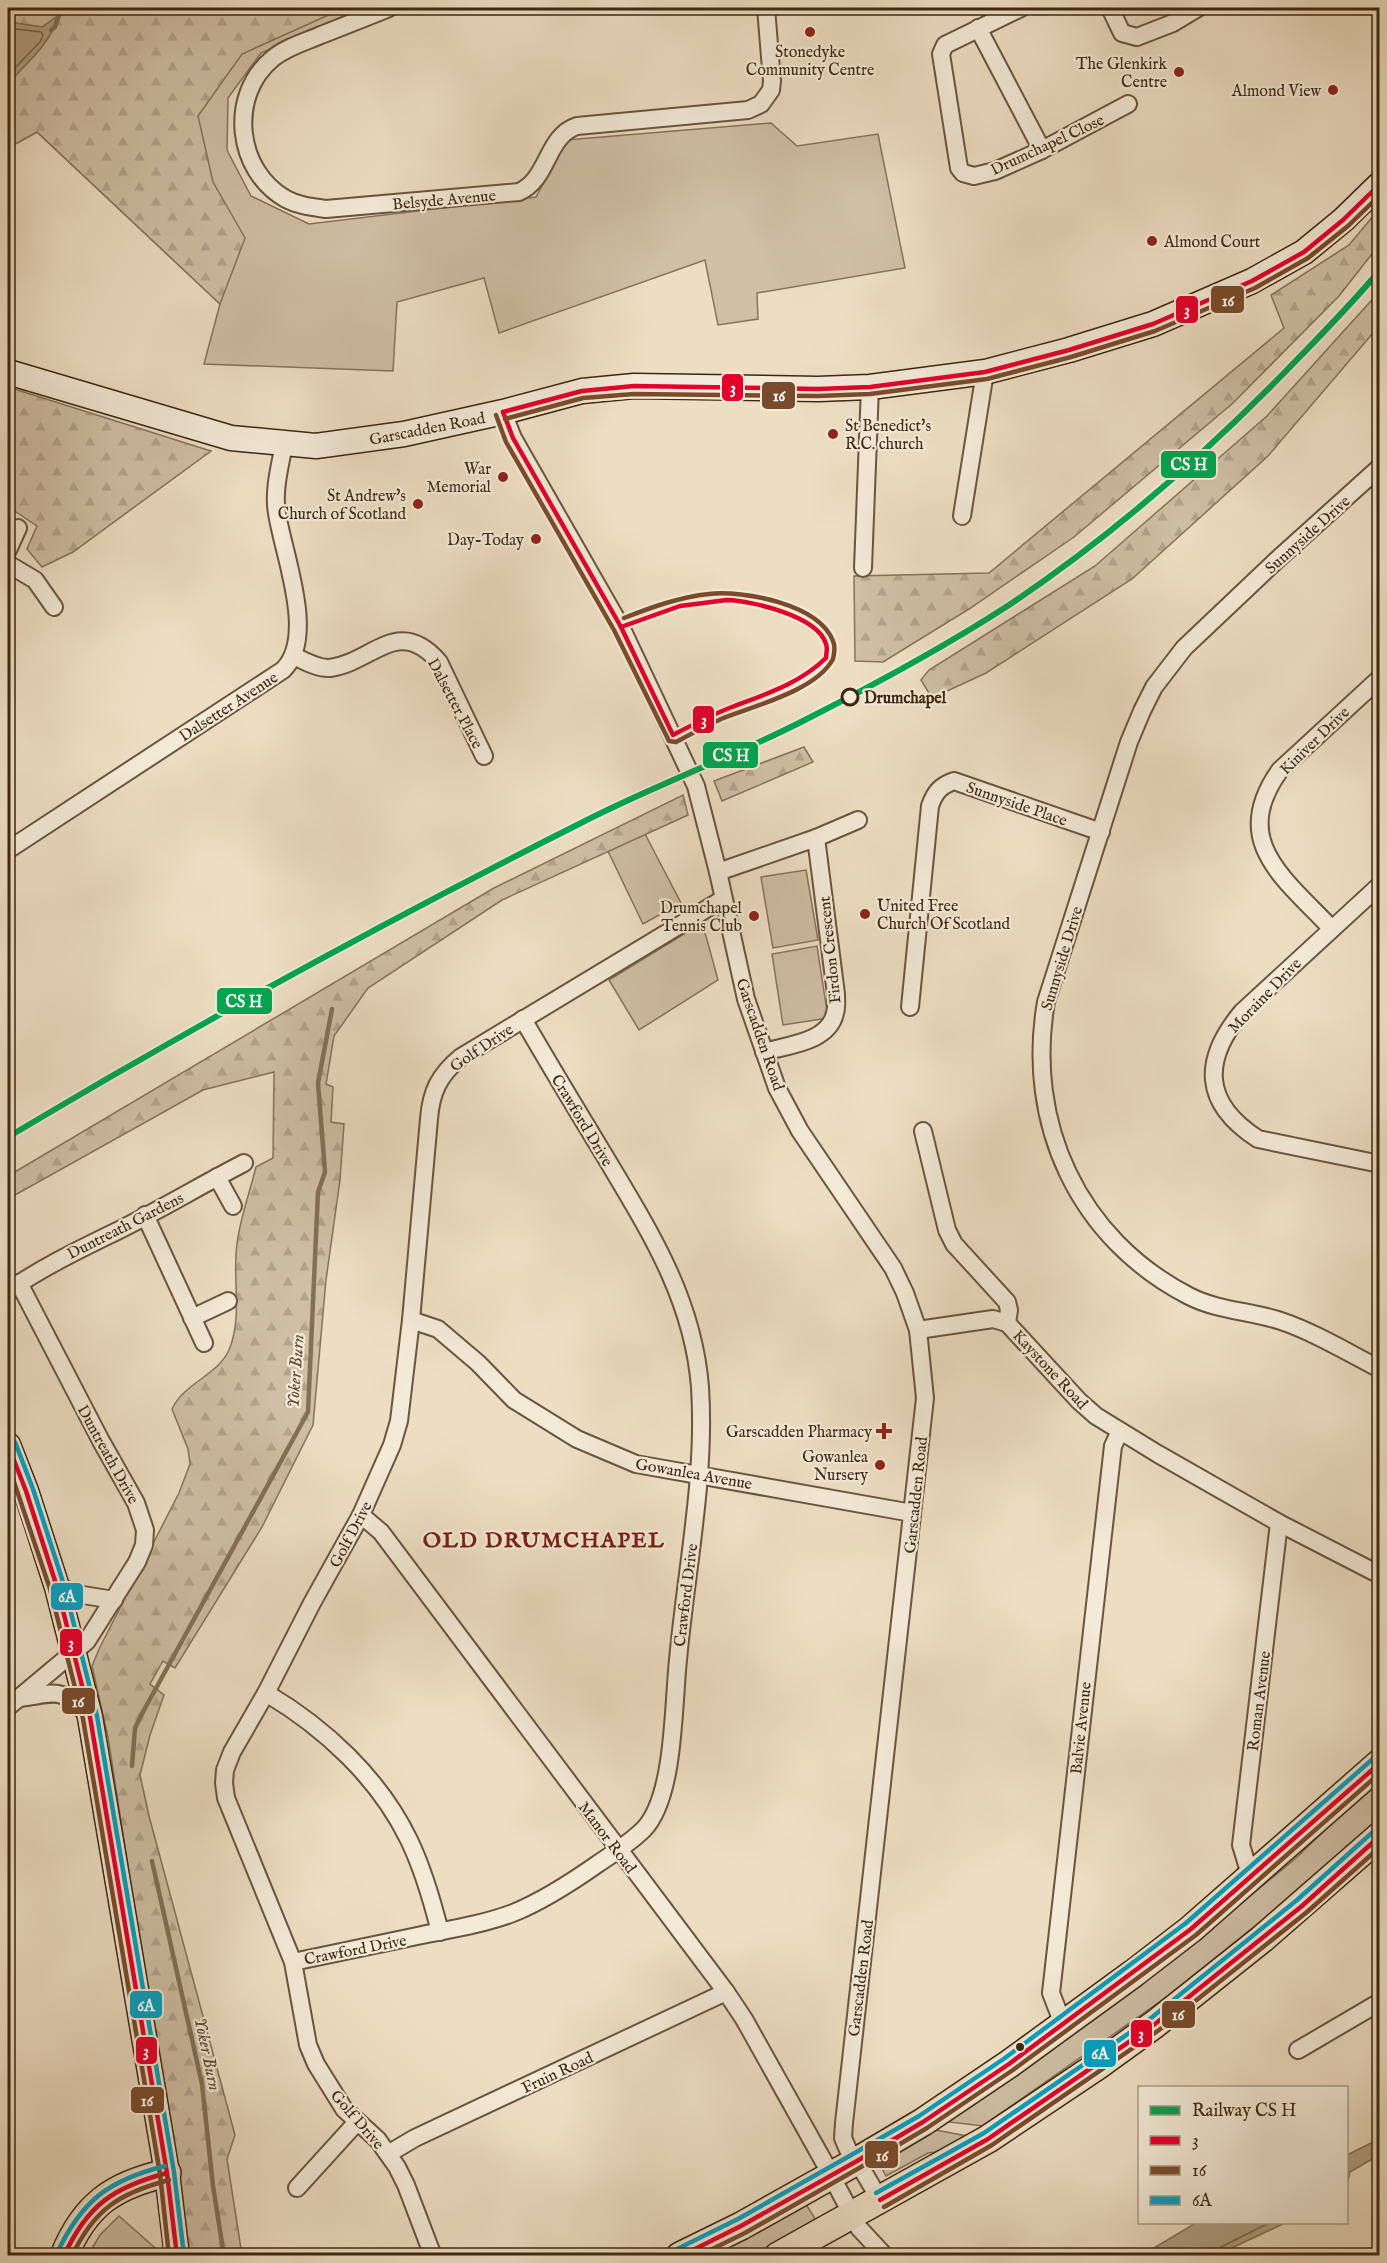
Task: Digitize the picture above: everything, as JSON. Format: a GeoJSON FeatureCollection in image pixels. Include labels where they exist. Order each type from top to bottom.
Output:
{"type":"FeatureCollection","features":[{"type":"Feature","properties":{"kind":"main road"},"geometry":{"type":"LineString","coordinates":[[680,2256],[741,2226],[831,2176],[966,2095],[1183,1935],[1380,1763]]}},
{"type":"Feature","properties":{"kind":"main road"},"geometry":{"type":"LineString","coordinates":[[778,2256],[988,2139],[1155,2024],[1302,1906],[1380,1836]]}},
{"type":"Feature","properties":{"kind":"main road"},"geometry":{"type":"LineString","coordinates":[[64,2256],[73,2234],[99,2203],[128,2183],[167,2173]]}},
{"type":"Feature","properties":{"kind":"street","name":"Belsyde Avenue"},"geometry":{"type":"LineString","coordinates":[[389,8],[289,48],[272,59],[259,73],[249,90],[242,122],[250,158],[258,173],[285,198],[304,206],[326,209],[519,192],[535,182],[558,140],[569,128],[755,107],[767,98],[772,81],[766,8]]}},
{"type":"Feature","properties":{"kind":"street","name":"Drumchapel Close"},"geometry":{"type":"LineString","coordinates":[[1021,8],[945,45],[942,54],[959,168],[963,173],[974,176],[995,171],[1042,150],[1128,104]]}},
{"type":"Feature","properties":{"kind":"street"},"geometry":{"type":"LineString","coordinates":[[1110,8],[1122,33],[1137,37],[1173,23],[1198,8]]}},
{"type":"Feature","properties":{"kind":"street"},"geometry":{"type":"LineString","coordinates":[[978,28],[1042,150]]}},
{"type":"Feature","properties":{"kind":"street"},"geometry":{"type":"LineString","coordinates":[[503,412],[582,391],[634,386],[818,389],[870,387],[985,372],[1069,351],[1153,324],[1252,281],[1304,252],[1343,220],[1380,184]]}},
{"type":"Feature","properties":{"kind":"street","name":"Garscadden Road"},"geometry":{"type":"LineString","coordinates":[[8,372],[231,438],[284,444],[316,446],[353,442],[404,434],[503,412],[513,438],[621,627],[673,735],[696,786],[746,999],[777,1088],[800,1131],[894,1268],[918,1330],[926,1398],[843,2123],[843,2138],[846,2145],[880,2200]]}},
{"type":"Feature","properties":{"kind":"street"},"geometry":{"type":"LineString","coordinates":[[962,516],[985,372]]}},
{"type":"Feature","properties":{"kind":"street"},"geometry":{"type":"LineString","coordinates":[[863,568],[870,387]]}},
{"type":"Feature","properties":{"kind":"street"},"geometry":{"type":"LineString","coordinates":[[284,444],[276,501],[294,586],[297,622],[297,645],[294,656]]}},
{"type":"Feature","properties":{"kind":"street","name":"Sunnyside Drive"},"geometry":{"type":"LineString","coordinates":[[1380,467],[1184,648],[1154,687],[1129,742],[1046,1002],[1041,1031],[1041,1067],[1045,1104],[1055,1147],[1089,1210],[1116,1242],[1164,1281],[1190,1296],[1212,1305],[1279,1320],[1305,1330],[1380,1369]]}},
{"type":"Feature","properties":{"kind":"street"},"geometry":{"type":"LineString","coordinates":[[8,550],[18,528]]}},
{"type":"Feature","properties":{"kind":"street"},"geometry":{"type":"LineString","coordinates":[[8,564],[35,580],[54,607]]}},
{"type":"Feature","properties":{"kind":"street","name":"Dalsetter Place"},"geometry":{"type":"LineString","coordinates":[[294,656],[327,669],[341,665],[388,643],[402,641],[418,644],[439,663],[484,756]]}},
{"type":"Feature","properties":{"kind":"street","name":"Dalsetter Avenue"},"geometry":{"type":"LineString","coordinates":[[8,849],[283,670],[294,656]]}},
{"type":"Feature","properties":{"kind":"street","name":"Kiniver Drive"},"geometry":{"type":"LineString","coordinates":[[1331,928],[1274,867],[1263,846],[1259,828],[1260,810],[1268,786],[1280,770],[1380,678]]}},
{"type":"Feature","properties":{"kind":"street","name":"Sunnyside Place"},"geometry":{"type":"LineString","coordinates":[[910,1007],[930,806],[934,793],[944,784],[954,781],[1101,832]]}},
{"type":"Feature","properties":{"kind":"street"},"geometry":{"type":"LineString","coordinates":[[718,872],[816,838],[858,820]]}},
{"type":"Feature","properties":{"kind":"street","name":"Firdon Crescent"},"geometry":{"type":"LineString","coordinates":[[764,1052],[818,1036],[831,1025],[836,1012],[836,994],[816,838]]}},
{"type":"Feature","properties":{"kind":"street","name":"Moraine Drive"},"geometry":{"type":"LineString","coordinates":[[1380,885],[1242,1012],[1228,1028],[1219,1044],[1215,1058],[1215,1086],[1219,1099],[1230,1116],[1258,1139],[1380,1164]]}},
{"type":"Feature","properties":{"kind":"street","name":"Golf Drive"},"geometry":{"type":"LineString","coordinates":[[433,2256],[406,2185],[388,2154],[378,2140],[344,2109],[316,2064],[308,2045],[293,1962],[226,1798],[225,1770],[232,1752],[361,1515],[379,1478],[399,1421],[411,1320],[429,1119],[435,1087],[449,1067],[461,1057],[723,899]]}},
{"type":"Feature","properties":{"kind":"street","name":"Crawford Drive"},"geometry":{"type":"LineString","coordinates":[[293,1962],[495,1919],[531,1905],[618,1850],[644,1829],[656,1812],[667,1771],[699,1474],[701,1435],[699,1384],[693,1347],[670,1269],[523,1019]]}},
{"type":"Feature","properties":{"kind":"street","name":"Kaystone Road"},"geometry":{"type":"LineString","coordinates":[[923,1131],[947,1230],[954,1244],[1007,1302],[1009,1310],[1007,1323],[1079,1401],[1096,1416],[1120,1431],[1279,1523],[1380,1575]]}},
{"type":"Feature","properties":{"kind":"street","name":"Duntreath Gardens"},"geometry":{"type":"LineString","coordinates":[[13,1287],[82,1246],[109,1235],[244,1163]]}},
{"type":"Feature","properties":{"kind":"street"},"geometry":{"type":"LineString","coordinates":[[217,1177],[233,1206]]}},
{"type":"Feature","properties":{"kind":"street"},"geometry":{"type":"LineString","coordinates":[[145,1215],[204,1343]]}},
{"type":"Feature","properties":{"kind":"street","name":"Duntreath Drive"},"geometry":{"type":"LineString","coordinates":[[13,1287],[142,1516],[145,1530],[142,1553],[87,1641],[13,1703]]}},
{"type":"Feature","properties":{"kind":"street"},"geometry":{"type":"LineString","coordinates":[[192,1318],[228,1301]]}},
{"type":"Feature","properties":{"kind":"street"},"geometry":{"type":"LineString","coordinates":[[918,1330],[993,1319],[1007,1323]]}},
{"type":"Feature","properties":{"kind":"street","name":"Gowanlea Avenue"},"geometry":{"type":"LineString","coordinates":[[411,1320],[438,1329],[478,1363],[514,1400],[578,1439],[636,1464],[912,1513]]}},
{"type":"Feature","properties":{"kind":"street","name":"Balvie Avenue"},"geometry":{"type":"LineString","coordinates":[[1063,2024],[1051,1993],[1095,1586],[1113,1446],[1120,1431]]}},
{"type":"Feature","properties":{"kind":"street"},"geometry":{"type":"LineString","coordinates":[[8,1445],[26,1491],[57,1587],[90,1717],[167,2173],[177,2256]]}},
{"type":"Feature","properties":{"kind":"street","name":"Manor Road"},"geometry":{"type":"LineString","coordinates":[[361,1515],[381,1532],[726,1992],[744,2019],[859,2228],[885,2256]]}},
{"type":"Feature","properties":{"kind":"street","name":"Roman Avenue"},"geometry":{"type":"LineString","coordinates":[[1251,1878],[1241,1845],[1279,1523]]}},
{"type":"Feature","properties":{"kind":"street"},"geometry":{"type":"LineString","coordinates":[[57,1587],[83,1595],[114,1600]]}},
{"type":"Feature","properties":{"kind":"street"},"geometry":{"type":"LineString","coordinates":[[13,1703],[59,1693],[72,1699],[90,1717]]}},
{"type":"Feature","properties":{"kind":"street"},"geometry":{"type":"LineString","coordinates":[[266,1693],[315,1726],[339,1748],[375,1788],[408,1839],[430,1893],[440,1932]]}},
{"type":"Feature","properties":{"kind":"street","name":"Fruin Road"},"geometry":{"type":"LineString","coordinates":[[388,2154],[416,2138],[726,1992]]}},
{"type":"Feature","properties":{"kind":"street"},"geometry":{"type":"LineString","coordinates":[[1298,2050],[1380,2002]]}},
{"type":"Feature","properties":{"kind":"street"},"geometry":{"type":"LineString","coordinates":[[297,2188],[357,2122]]}},
{"type":"Feature","properties":{"kind":"green space"},"geometry":{"type":"Polygon","coordinates":[[[8,8],[362,8],[261,53],[228,98],[227,150],[251,196],[309,224],[536,197],[566,140],[771,123],[797,146],[878,134],[905,268],[757,293],[758,319],[718,325],[705,260],[499,333],[484,278],[397,302],[393,371],[204,364],[220,304],[37,132],[8,148],[8,8]]]}},
{"type":"Feature","properties":{"kind":"green space"},"geometry":{"type":"Polygon","coordinates":[[[8,8],[344,8],[242,54],[198,116],[213,182],[245,238],[220,304],[37,132],[8,148],[8,84],[59,16],[42,27],[8,22],[8,8]]]}},
{"type":"Feature","properties":{"kind":"green space"},"geometry":{"type":"Polygon","coordinates":[[[1379,209],[1379,245],[1339,296],[1233,403],[1074,537],[969,609],[883,662],[855,661],[854,576],[989,573],[1284,328],[1271,295],[1349,245],[1379,209]]]}},
{"type":"Feature","properties":{"kind":"green space"},"geometry":{"type":"Polygon","coordinates":[[[1379,292],[1379,326],[1268,456],[1132,579],[986,673],[932,698],[921,680],[929,670],[1095,566],[1267,416],[1379,292]]]}},
{"type":"Feature","properties":{"kind":"green space"},"geometry":{"type":"Polygon","coordinates":[[[8,387],[211,451],[73,552],[42,567],[27,549],[37,526],[13,510],[8,516],[8,387]]]}},
{"type":"Feature","properties":{"kind":"green space"},"geometry":{"type":"Polygon","coordinates":[[[804,747],[813,762],[722,801],[714,781],[804,747]]]}},
{"type":"Feature","properties":{"kind":"green space"},"geometry":{"type":"Polygon","coordinates":[[[683,795],[688,815],[502,900],[368,988],[334,1036],[326,1084],[333,1087],[331,1122],[344,1124],[340,1180],[326,1280],[313,1425],[262,1527],[175,1668],[163,1661],[150,1684],[164,1695],[150,1735],[140,1775],[235,2135],[227,2159],[242,2255],[188,2255],[108,1737],[92,1666],[179,1493],[190,1464],[188,1449],[172,1409],[184,1392],[224,1359],[233,1337],[236,1311],[236,1257],[240,1225],[256,1167],[273,1158],[274,1072],[203,1090],[8,1199],[8,1176],[494,888],[683,795]]]}},
{"type":"Feature","properties":{"kind":"green space"},"geometry":{"type":"Polygon","coordinates":[[[644,832],[681,903],[643,924],[607,849],[644,832]]]}},
{"type":"Feature","properties":{"kind":"green space"},"geometry":{"type":"Polygon","coordinates":[[[806,870],[818,940],[773,948],[761,877],[806,870]]]}},
{"type":"Feature","properties":{"kind":"green space"},"geometry":{"type":"Polygon","coordinates":[[[697,928],[703,930],[706,936],[718,980],[639,1030],[609,980],[697,928]]]}},
{"type":"Feature","properties":{"kind":"green space"},"geometry":{"type":"Polygon","coordinates":[[[817,946],[828,1018],[783,1025],[772,954],[817,946]]]}},
{"type":"Feature","properties":{"kind":"green space"},"geometry":{"type":"Polygon","coordinates":[[[1379,1778],[1379,1818],[1276,1909],[1172,1993],[983,2126],[941,2121],[1201,1936],[1295,1859],[1379,1778]]]}},
{"type":"Feature","properties":{"kind":"green space"},"geometry":{"type":"Polygon","coordinates":[[[925,2128],[967,2136],[944,2151],[928,2153],[886,2176],[877,2160],[925,2128]]]}},
{"type":"Feature","properties":{"kind":"green space"},"geometry":{"type":"Polygon","coordinates":[[[802,2198],[819,2225],[758,2255],[695,2256],[802,2198]]]}},
{"type":"Feature","properties":{"kind":"green space"},"geometry":{"type":"Polygon","coordinates":[[[119,2216],[155,2248],[156,2255],[88,2255],[100,2235],[119,2216]]]}},
{"type":"Feature","properties":{"kind":"water"},"geometry":{"type":"Polygon","coordinates":[[[59,15],[50,36],[8,84],[8,22],[42,27],[59,15]]]}},
{"type":"Feature","properties":{"kind":"water"},"geometry":{"type":"Polygon","coordinates":[[[1379,2139],[1379,2155],[1350,2172],[1348,2180],[1348,2154],[1379,2139]]]}},
{"type":"Feature","properties":{"kind":"water"},"geometry":{"type":"Polygon","coordinates":[[[1194,2224],[1283,2224],[1217,2255],[1142,2255],[1194,2224]]]}},
{"type":"Feature","properties":{"kind":"waterway"},"geometry":{"type":"LineString","coordinates":[[51,30],[55,27],[59,15],[70,8]]}},
{"type":"Feature","properties":{"kind":"waterway","name":"Yoker Burn"},"geometry":{"type":"LineString","coordinates":[[132,1766],[135,1728],[308,1412],[318,1192],[325,1172],[318,1083],[332,1009]]}},
{"type":"Feature","properties":{"kind":"waterway","name":"Yoker Burn"},"geometry":{"type":"LineString","coordinates":[[152,1861],[202,2084],[213,2186],[224,2256]]}},
{"type":"Feature","properties":{"kind":"transit line","name":"3"},"geometry":{"type":"LineString","coordinates":[[503,412],[582,391],[634,386],[818,389],[870,387],[985,372],[1069,350],[1153,324],[1252,281],[1304,252],[1343,220],[1380,184]]}},
{"type":"Feature","properties":{"kind":"transit line","name":"16"},"geometry":{"type":"LineString","coordinates":[[505,419],[583,398],[634,394],[818,396],[870,394],[987,379],[1071,357],[1155,331],[1255,288],[1308,258],[1348,226],[1380,195]]}},
{"type":"Feature","properties":{"kind":"transit line"},"geometry":{"type":"LineString","coordinates":[[8,1137],[219,1015],[433,899],[605,811],[801,722],[907,666],[984,621],[1046,579],[1118,525],[1187,466],[1285,372],[1380,270]]}},
{"type":"Feature","properties":{"kind":"transit line","name":"3"},"geometry":{"type":"LineString","coordinates":[[503,412],[513,438],[621,627]]}},
{"type":"Feature","properties":{"kind":"transit line","name":"16"},"geometry":{"type":"LineString","coordinates":[[496,415],[506,442],[614,630],[669,741],[676,742],[721,719],[799,689],[825,670],[833,659],[833,641],[825,628],[812,617],[797,609],[759,597],[724,593],[698,595],[666,603],[624,618]]}},
{"type":"Feature","properties":{"kind":"transit line","name":"3"},"geometry":{"type":"LineString","coordinates":[[727,600],[767,607],[811,625],[826,644],[826,658],[793,682],[717,713],[673,735],[621,627],[680,606],[727,600]]}},
{"type":"Feature","properties":{"kind":"transit line","name":"6A"},"geometry":{"type":"LineString","coordinates":[[15,1442],[64,1585],[97,1716],[174,2172],[184,2255]]}},
{"type":"Feature","properties":{"kind":"transit line","name":"3"},"geometry":{"type":"LineString","coordinates":[[8,1445],[26,1491],[57,1587],[90,1717],[167,2173],[177,2256]]}},
{"type":"Feature","properties":{"kind":"transit line","name":"16"},"geometry":{"type":"LineString","coordinates":[[8,1464],[50,1589],[83,1719],[160,2174],[169,2256]]}},
{"type":"Feature","properties":{"kind":"transit line","name":"6A"},"geometry":{"type":"LineString","coordinates":[[677,2249],[738,2219],[919,2116],[1005,2058],[1186,1923],[1375,1757]]}},
{"type":"Feature","properties":{"kind":"transit line","name":"3"},"geometry":{"type":"LineString","coordinates":[[681,2256],[741,2226],[857,2161],[923,2122],[1009,2064],[1191,1929],[1380,1763]]}},
{"type":"Feature","properties":{"kind":"transit line","name":"16"},"geometry":{"type":"LineString","coordinates":[[698,2256],[745,2233],[861,2167],[927,2128],[1013,2070],[1196,1935],[1380,1773]]}},
{"type":"Feature","properties":{"kind":"transit line","name":"6A"},"geometry":{"type":"LineString","coordinates":[[876,2193],[984,2133],[1151,2018],[1297,1900],[1375,1830]]}},
{"type":"Feature","properties":{"kind":"transit line","name":"3"},"geometry":{"type":"LineString","coordinates":[[880,2200],[988,2139],[1155,2024],[1302,1906],[1380,1836]]}},
{"type":"Feature","properties":{"kind":"transit line","name":"16"},"geometry":{"type":"LineString","coordinates":[[884,2207],[992,2145],[1159,2030],[1307,1912],[1380,1847]]}},
{"type":"Feature","properties":{"kind":"transit line","name":"6A"},"geometry":{"type":"LineString","coordinates":[[57,2253],[77,2219],[99,2195],[128,2178],[165,2166]]}},
{"type":"Feature","properties":{"kind":"transit line","name":"3"},"geometry":{"type":"LineString","coordinates":[[64,2256],[82,2223],[104,2201],[132,2185],[167,2173]]}},
{"type":"Feature","properties":{"kind":"transit line","name":"16"},"geometry":{"type":"LineString","coordinates":[[72,2256],[90,2226],[110,2205],[136,2191],[169,2180]]}},
{"type":"Feature","properties":{"kind":"place","name":"Stonedyke Community Centre"},"geometry":{"type":"Point","coordinates":[810,32]}},
{"type":"Feature","properties":{"kind":"place","name":"The Glenkirk Centre"},"geometry":{"type":"Point","coordinates":[1179,72]}},
{"type":"Feature","properties":{"kind":"place","name":"Almond View"},"geometry":{"type":"Point","coordinates":[1333,90]}},
{"type":"Feature","properties":{"kind":"place","name":"Almond Court"},"geometry":{"type":"Point","coordinates":[1152,241]}},
{"type":"Feature","properties":{"kind":"place","name":"St Benedict's R.C. church"},"geometry":{"type":"Point","coordinates":[833,434]}},
{"type":"Feature","properties":{"kind":"place","name":"War Memorial"},"geometry":{"type":"Point","coordinates":[503,477]}},
{"type":"Feature","properties":{"kind":"place","name":"St Andrew's Church of Scotland"},"geometry":{"type":"Point","coordinates":[418,504]}},
{"type":"Feature","properties":{"kind":"place","name":"Day-Today"},"geometry":{"type":"Point","coordinates":[536,539]}},
{"type":"Feature","properties":{"kind":"place","name":"Drumchapel"},"geometry":{"type":"Point","coordinates":[850,697]}},
{"type":"Feature","properties":{"kind":"place","name":"United Free Church Of Scotland"},"geometry":{"type":"Point","coordinates":[865,914]}},
{"type":"Feature","properties":{"kind":"place","name":"Drumchapel Tennis Club"},"geometry":{"type":"Point","coordinates":[754,916]}},
{"type":"Feature","properties":{"kind":"place","name":"Garscadden Pharmacy"},"geometry":{"type":"Point","coordinates":[884,1431]}},
{"type":"Feature","properties":{"kind":"place","name":"Gowanlea Nursery"},"geometry":{"type":"Point","coordinates":[880,1465]}},
{"type":"Feature","properties":{"kind":"district","name":"OLD DRUMCHAPEL"},"geometry":{"type":"Point","coordinates":[544,1539]}}]}
